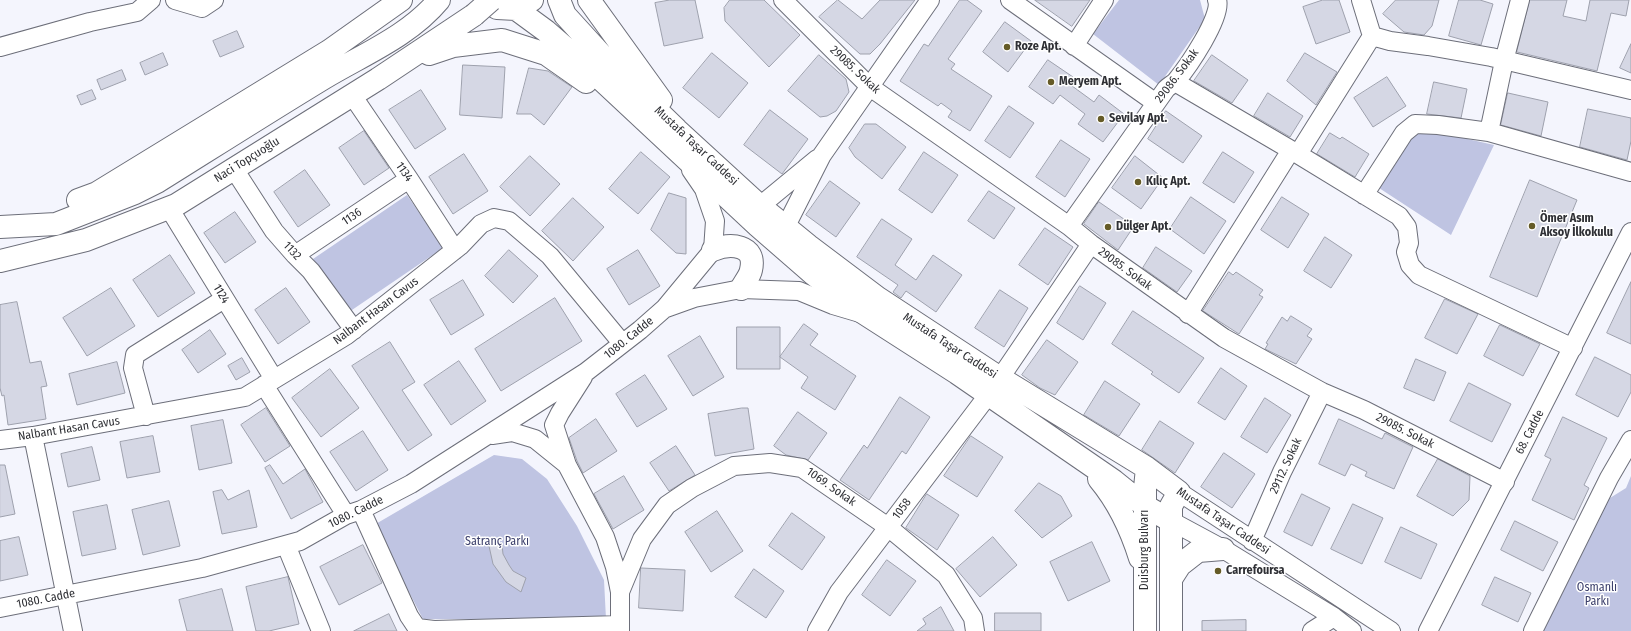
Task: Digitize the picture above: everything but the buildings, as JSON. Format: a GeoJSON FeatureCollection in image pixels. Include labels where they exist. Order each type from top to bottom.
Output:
{"type":"FeatureCollection","features":[{"type":"Feature","properties":{"kind":"main road"},"geometry":{"type":"LineString","coordinates":[[0,226],[97,193],[329,51],[401,0]]}},
{"type":"Feature","properties":{"kind":"main road"},"geometry":{"type":"LineString","coordinates":[[0,226],[56,224],[157,182],[325,78],[407,31],[430,11],[439,0]]}},
{"type":"Feature","properties":{"kind":"main road","name":"Mustafa Taşar Caddesi"},"geometry":{"type":"LineString","coordinates":[[559,0],[565,15],[758,226],[812,273],[866,315],[957,373],[993,388],[1147,468],[1179,492]]}},
{"type":"Feature","properties":{"kind":"main road"},"geometry":{"type":"LineString","coordinates":[[589,0],[627,54],[690,152]]}},
{"type":"Feature","properties":{"kind":"main road","name":"Mustafa Taşar Caddesi"},"geometry":{"type":"LineString","coordinates":[[135,222],[173,194],[250,148],[398,51],[454,12],[474,3],[480,2],[500,5],[546,31],[653,128],[690,152],[786,226],[809,246],[878,298],[1083,460],[1114,481],[1145,506],[1171,520]]}},
{"type":"Feature","properties":{"kind":"main road","name":"Naci Topçuoğlu"},"geometry":{"type":"LineString","coordinates":[[0,261],[86,240],[169,208],[500,5]]}},
{"type":"Feature","properties":{"kind":"main road"},"geometry":{"type":"LineString","coordinates":[[404,63],[453,46],[502,40],[546,54],[653,128]]}},
{"type":"Feature","properties":{"kind":"main road"},"geometry":{"type":"LineString","coordinates":[[713,250],[721,246],[732,245],[740,247],[748,252],[752,261],[751,270],[741,289]]}},
{"type":"Feature","properties":{"kind":"main road"},"geometry":{"type":"LineString","coordinates":[[1083,460],[1110,492],[1122,512],[1134,541],[1145,575]]}},
{"type":"Feature","properties":{"kind":"main road","name":"Duisburg Bulvarı"},"geometry":{"type":"LineString","coordinates":[[1145,631],[1145,506],[1147,468]]}},
{"type":"Feature","properties":{"kind":"main road"},"geometry":{"type":"LineString","coordinates":[[1171,631],[1171,506],[1179,492]]}},
{"type":"Feature","properties":{"kind":"main road"},"geometry":{"type":"LineString","coordinates":[[1171,579],[1180,565],[1198,552],[1223,549]]}},
{"type":"Feature","properties":{"kind":"street"},"geometry":{"type":"LineString","coordinates":[[0,47],[90,22],[137,12],[151,0]]}},
{"type":"Feature","properties":{"kind":"street"},"geometry":{"type":"LineString","coordinates":[[175,0],[202,8],[214,0]]}},
{"type":"Feature","properties":{"kind":"street","name":"29085. Sokak"},"geometry":{"type":"LineString","coordinates":[[783,0],[870,87],[1070,226],[1091,244],[1188,314],[1224,338],[1322,392],[1364,410],[1505,482]]}},
{"type":"Feature","properties":{"kind":"street"},"geometry":{"type":"LineString","coordinates":[[786,226],[822,154],[930,0]]}},
{"type":"Feature","properties":{"kind":"street"},"geometry":{"type":"LineString","coordinates":[[1010,0],[1156,103]]}},
{"type":"Feature","properties":{"kind":"street"},"geometry":{"type":"LineString","coordinates":[[1074,46],[1104,0]]}},
{"type":"Feature","properties":{"kind":"street","name":"29086. Sokak"},"geometry":{"type":"LineString","coordinates":[[1070,226],[1166,89],[1175,82],[1205,38],[1216,16],[1217,0]]}},
{"type":"Feature","properties":{"kind":"street"},"geometry":{"type":"LineString","coordinates":[[1188,314],[1372,36],[1362,0]]}},
{"type":"Feature","properties":{"kind":"street"},"geometry":{"type":"LineString","coordinates":[[1489,132],[1504,60],[1520,0]]}},
{"type":"Feature","properties":{"kind":"street"},"geometry":{"type":"LineString","coordinates":[[1372,36],[1390,41],[1428,46],[1504,60],[1631,90]]}},
{"type":"Feature","properties":{"kind":"street"},"geometry":{"type":"LineString","coordinates":[[1175,82],[1295,152],[1398,216],[1407,228],[1409,243],[1406,252],[1410,264],[1419,275],[1573,348]]}},
{"type":"Feature","properties":{"kind":"street","name":"1134"},"geometry":{"type":"LineString","coordinates":[[352,95],[409,178],[455,250]]}},
{"type":"Feature","properties":{"kind":"street"},"geometry":{"type":"LineString","coordinates":[[1364,195],[1404,133],[1415,124],[1438,125],[1489,132],[1631,172]]}},
{"type":"Feature","properties":{"kind":"street"},"geometry":{"type":"LineString","coordinates":[[666,308],[713,250],[715,221],[690,152]]}},
{"type":"Feature","properties":{"kind":"street"},"geometry":{"type":"LineString","coordinates":[[760,206],[822,154]]}},
{"type":"Feature","properties":{"kind":"street","name":"1132"},"geometry":{"type":"LineString","coordinates":[[234,169],[274,231],[295,255],[312,271],[354,330]]}},
{"type":"Feature","properties":{"kind":"street","name":"1136"},"geometry":{"type":"LineString","coordinates":[[295,255],[409,178]]}},
{"type":"Feature","properties":{"kind":"street","name":"1124"},"geometry":{"type":"LineString","coordinates":[[169,208],[224,299],[269,382],[353,513],[417,628],[434,630],[620,628]]}},
{"type":"Feature","properties":{"kind":"street","name":"Nalbant Hasan Cavus"},"geometry":{"type":"LineString","coordinates":[[0,440],[33,436],[245,397],[354,330],[455,250],[481,224],[494,218],[509,221],[550,256],[622,343]]}},
{"type":"Feature","properties":{"kind":"street","name":"68. Cadde"},"geometry":{"type":"LineString","coordinates":[[1428,631],[1631,232]]}},
{"type":"Feature","properties":{"kind":"street"},"geometry":{"type":"LineString","coordinates":[[993,388],[1091,244]]}},
{"type":"Feature","properties":{"kind":"street"},"geometry":{"type":"LineString","coordinates":[[666,308],[694,298],[741,289],[798,291],[833,305],[866,315]]}},
{"type":"Feature","properties":{"kind":"street"},"geometry":{"type":"LineString","coordinates":[[146,416],[133,368],[135,355],[224,299]]}},
{"type":"Feature","properties":{"kind":"street","name":"1080. Cadde"},"geometry":{"type":"LineString","coordinates":[[0,608],[202,568],[300,541],[411,484],[487,436],[586,372],[666,308]]}},
{"type":"Feature","properties":{"kind":"street"},"geometry":{"type":"LineString","coordinates":[[586,372],[554,425],[566,465],[605,537],[620,592],[620,628]]}},
{"type":"Feature","properties":{"kind":"street","name":"1058"},"geometry":{"type":"LineString","coordinates":[[817,631],[839,592],[993,388]]}},
{"type":"Feature","properties":{"kind":"street","name":"29112. Sokak"},"geometry":{"type":"LineString","coordinates":[[1252,541],[1282,472],[1322,392]]}},
{"type":"Feature","properties":{"kind":"street"},"geometry":{"type":"LineString","coordinates":[[487,436],[512,432],[535,439],[566,465]]}},
{"type":"Feature","properties":{"kind":"street"},"geometry":{"type":"LineString","coordinates":[[33,436],[73,631]]}},
{"type":"Feature","properties":{"kind":"street"},"geometry":{"type":"LineString","coordinates":[[1533,631],[1610,478],[1631,440]]}},
{"type":"Feature","properties":{"kind":"street","name":"1069. Sokak"},"geometry":{"type":"LineString","coordinates":[[620,592],[642,539],[667,505],[692,488],[734,466],[770,463],[802,468],[888,527],[946,575],[973,618],[975,631]]}},
{"type":"Feature","properties":{"kind":"street","name":"Mustafa Taşar Caddesi"},"geometry":{"type":"LineString","coordinates":[[1179,492],[1391,631]]}},
{"type":"Feature","properties":{"kind":"street","name":"Mustafa Taşar Caddesi"},"geometry":{"type":"LineString","coordinates":[[1171,520],[1223,549],[1334,617],[1352,631]]}},
{"type":"Feature","properties":{"kind":"street"},"geometry":{"type":"LineString","coordinates":[[286,545],[321,631]]}},
{"type":"Feature","properties":{"kind":"street"},"geometry":{"type":"LineString","coordinates":[[829,631],[839,592]]}},
{"type":"Feature","properties":{"kind":"street"},"geometry":{"type":"LineString","coordinates":[[1312,631],[1334,617]]}},
{"type":"Feature","properties":{"kind":"green space"},"geometry":{"type":"Polygon","coordinates":[[[1119,0],[1200,0],[1205,19],[1159,85],[1093,34],[1119,0]]]}},
{"type":"Feature","properties":{"kind":"green space"},"geometry":{"type":"Polygon","coordinates":[[[1419,128],[1494,145],[1451,235],[1376,186],[1419,128]]]}},
{"type":"Feature","properties":{"kind":"green space"},"geometry":{"type":"Polygon","coordinates":[[[407,195],[443,248],[349,312],[313,259],[407,195]]]}},
{"type":"Feature","properties":{"kind":"green space","name":"Satranç Parkı"},"geometry":{"type":"Polygon","coordinates":[[[494,455],[522,459],[547,479],[577,526],[604,580],[606,619],[423,619],[374,525],[494,455]]]}},
{"type":"Feature","properties":{"kind":"green space","name":"Osmanlı Parkı"},"geometry":{"type":"Polygon","coordinates":[[[1631,476],[1631,631],[1542,631],[1602,503],[1626,488],[1631,476]]]}},
{"type":"Feature","properties":{"kind":"place","name":"Roze Apt."},"geometry":{"type":"Point","coordinates":[1007,47]}},
{"type":"Feature","properties":{"kind":"place","name":"Meryem Apt."},"geometry":{"type":"Point","coordinates":[1051,82]}},
{"type":"Feature","properties":{"kind":"place","name":"Sevilay Apt."},"geometry":{"type":"Point","coordinates":[1101,119]}},
{"type":"Feature","properties":{"kind":"place","name":"Kılıç Apt."},"geometry":{"type":"Point","coordinates":[1138,182]}},
{"type":"Feature","properties":{"kind":"place","name":"Ömer Asım Aksoy İlkokulu"},"geometry":{"type":"Point","coordinates":[1532,226]}},
{"type":"Feature","properties":{"kind":"place","name":"Dülger Apt."},"geometry":{"type":"Point","coordinates":[1108,227]}},
{"type":"Feature","properties":{"kind":"place","name":"Carrefoursa"},"geometry":{"type":"Point","coordinates":[1218,571]}}]}
